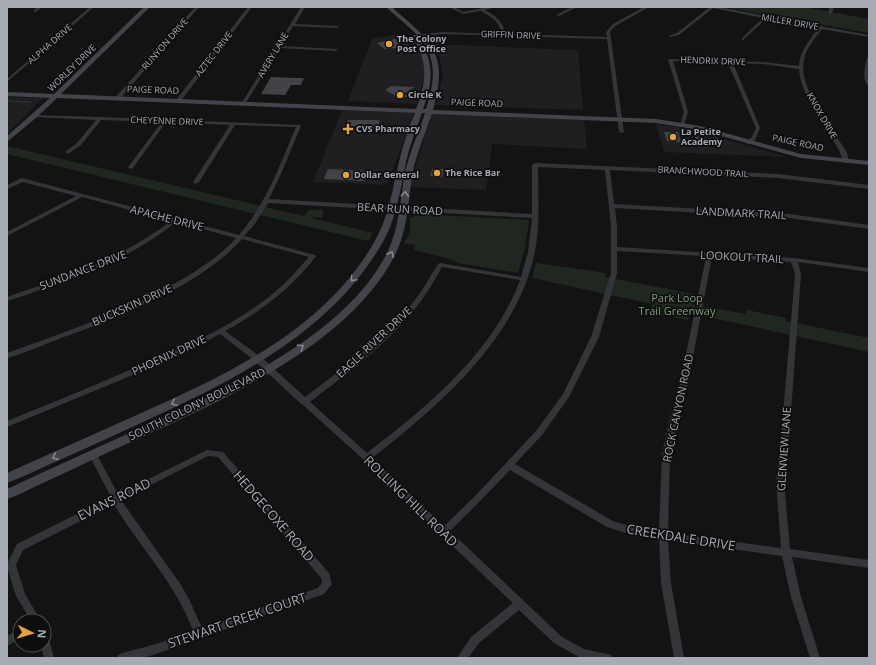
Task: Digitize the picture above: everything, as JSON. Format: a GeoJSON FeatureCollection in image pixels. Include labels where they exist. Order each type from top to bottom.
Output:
{"type":"FeatureCollection","features":[{"type":"Feature","properties":{"kind":"main road","name":"WORLEY DRIVE"},"geometry":{"type":"LineString","coordinates":[[7,140],[35,116],[147,7]]}},
{"type":"Feature","properties":{"kind":"main road","name":"SOUTH COLONY BOULEVARD"},"geometry":{"type":"LineString","coordinates":[[7,494],[219,396],[269,369],[336,320],[375,280],[392,253],[399,234],[411,165],[429,109],[436,78],[436,65],[432,49],[386,8]]}},
{"type":"Feature","properties":{"kind":"main road","name":"SOUTH COLONY BOULEVARD"},"geometry":{"type":"LineString","coordinates":[[7,478],[195,394],[258,359],[312,320],[354,278],[381,236],[391,208],[408,142],[427,83],[428,65],[425,52],[417,35]]}},
{"type":"Feature","properties":{"kind":"main road"},"geometry":{"type":"LineString","coordinates":[[425,52],[432,49]]}},
{"type":"Feature","properties":{"kind":"main road"},"geometry":{"type":"LineString","coordinates":[[428,65],[436,65]]}},
{"type":"Feature","properties":{"kind":"main road","name":"PAIGE ROAD"},"geometry":{"type":"LineString","coordinates":[[7,89],[58,94]]}},
{"type":"Feature","properties":{"kind":"main road","name":"PAIGE ROAD"},"geometry":{"type":"LineString","coordinates":[[7,94],[180,98],[621,117],[683,123],[751,140],[801,156],[846,159],[869,163]]}},
{"type":"Feature","properties":{"kind":"main road"},"geometry":{"type":"LineString","coordinates":[[408,142],[419,139]]}},
{"type":"Feature","properties":{"kind":"main road","name":"PAIGE ROAD"},"geometry":{"type":"LineString","coordinates":[[846,159],[869,158]]}},
{"type":"Feature","properties":{"kind":"main road"},"geometry":{"type":"LineString","coordinates":[[402,164],[411,165]]}},
{"type":"Feature","properties":{"kind":"street"},"geometry":{"type":"LineString","coordinates":[[35,11],[40,7]]}},
{"type":"Feature","properties":{"kind":"street","name":"ALPHA DRIVE"},"geometry":{"type":"LineString","coordinates":[[7,81],[92,7]]}},
{"type":"Feature","properties":{"kind":"street","name":"RUNYON DRIVE"},"geometry":{"type":"LineString","coordinates":[[119,96],[197,7]]}},
{"type":"Feature","properties":{"kind":"street","name":"AZTEC DRIVE"},"geometry":{"type":"LineString","coordinates":[[180,98],[250,7]]}},
{"type":"Feature","properties":{"kind":"street","name":"AVERY LANE"},"geometry":{"type":"LineString","coordinates":[[245,101],[303,7]]}},
{"type":"Feature","properties":{"kind":"street"},"geometry":{"type":"LineString","coordinates":[[451,7],[463,13],[494,7]]}},
{"type":"Feature","properties":{"kind":"street"},"geometry":{"type":"LineString","coordinates":[[558,15],[575,7]]}},
{"type":"Feature","properties":{"kind":"street"},"geometry":{"type":"LineString","coordinates":[[622,132],[608,32],[611,26],[647,7]]}},
{"type":"Feature","properties":{"kind":"street"},"geometry":{"type":"LineString","coordinates":[[671,36],[678,34],[712,7]]}},
{"type":"Feature","properties":{"kind":"street","name":"MILLER DRIVE"},"geometry":{"type":"LineString","coordinates":[[712,7],[869,36]]}},
{"type":"Feature","properties":{"kind":"street"},"geometry":{"type":"LineString","coordinates":[[830,13],[832,7]]}},
{"type":"Feature","properties":{"kind":"street"},"geometry":{"type":"LineString","coordinates":[[482,10],[495,18],[502,26],[503,34]]}},
{"type":"Feature","properties":{"kind":"street"},"geometry":{"type":"LineString","coordinates":[[743,39],[766,17]]}},
{"type":"Feature","properties":{"kind":"street"},"geometry":{"type":"LineString","coordinates":[[291,26],[337,26]]}},
{"type":"Feature","properties":{"kind":"street"},"geometry":{"type":"LineString","coordinates":[[801,68],[803,56],[821,27]]}},
{"type":"Feature","properties":{"kind":"street","name":"GRIFFIN DRIVE"},"geometry":{"type":"LineString","coordinates":[[417,35],[443,33],[609,38]]}},
{"type":"Feature","properties":{"kind":"street"},"geometry":{"type":"LineString","coordinates":[[277,47],[336,50]]}},
{"type":"Feature","properties":{"kind":"street"},"geometry":{"type":"LineString","coordinates":[[869,59],[866,76],[869,85]]}},
{"type":"Feature","properties":{"kind":"street","name":"HENDRIX DRIVE"},"geometry":{"type":"LineString","coordinates":[[683,123],[686,112],[670,60],[730,62],[801,68]]}},
{"type":"Feature","properties":{"kind":"street"},"geometry":{"type":"LineString","coordinates":[[730,62],[758,128],[751,140]]}},
{"type":"Feature","properties":{"kind":"street","name":"KNOX DRIVE"},"geometry":{"type":"LineString","coordinates":[[801,68],[804,82],[811,99],[846,159]]}},
{"type":"Feature","properties":{"kind":"street","name":"CHEYENNE DRIVE"},"geometry":{"type":"LineString","coordinates":[[35,116],[299,126]]}},
{"type":"Feature","properties":{"kind":"street"},"geometry":{"type":"LineString","coordinates":[[68,152],[79,144],[100,118]]}},
{"type":"Feature","properties":{"kind":"street"},"geometry":{"type":"LineString","coordinates":[[131,167],[165,121]]}},
{"type":"Feature","properties":{"kind":"street"},"geometry":{"type":"LineString","coordinates":[[196,182],[233,124]]}},
{"type":"Feature","properties":{"kind":"street","name":"BUCKSKIN DRIVE"},"geometry":{"type":"LineString","coordinates":[[7,356],[154,297],[209,265],[251,225],[266,201],[299,126]]}},
{"type":"Feature","properties":{"kind":"street","name":"BRANCHWOOD TRAIL"},"geometry":{"type":"LineString","coordinates":[[534,216],[535,165],[778,176],[869,187]]}},
{"type":"Feature","properties":{"kind":"street"},"geometry":{"type":"LineString","coordinates":[[442,532],[539,434],[566,395],[595,337],[614,272],[612,206],[607,168]]}},
{"type":"Feature","properties":{"kind":"street","name":"APACHE DRIVE"},"geometry":{"type":"LineString","coordinates":[[7,187],[22,180],[313,256]]}},
{"type":"Feature","properties":{"kind":"street"},"geometry":{"type":"LineString","coordinates":[[7,234],[80,196]]}},
{"type":"Feature","properties":{"kind":"street","name":"BEAR RUN ROAD"},"geometry":{"type":"LineString","coordinates":[[266,201],[534,216]]}},
{"type":"Feature","properties":{"kind":"street","name":"LANDMARK TRAIL"},"geometry":{"type":"LineString","coordinates":[[612,206],[789,216],[869,226]]}},
{"type":"Feature","properties":{"kind":"street"},"geometry":{"type":"LineString","coordinates":[[367,458],[449,389],[491,337],[511,308],[524,279],[532,246],[534,216]]}},
{"type":"Feature","properties":{"kind":"street","name":"SUNDANCE DRIVE"},"geometry":{"type":"LineString","coordinates":[[7,299],[120,257],[154,238],[175,220]]}},
{"type":"Feature","properties":{"kind":"street","name":"LOOKOUT TRAIL"},"geometry":{"type":"LineString","coordinates":[[614,249],[794,260],[869,270]]}},
{"type":"Feature","properties":{"kind":"street","name":"ROCK CANYON ROAD"},"geometry":{"type":"LineString","coordinates":[[679,658],[666,583],[663,536],[666,454],[674,417],[683,388],[699,310],[708,262],[706,255]]}},
{"type":"Feature","properties":{"kind":"street","name":"PHOENIX DRIVE"},"geometry":{"type":"LineString","coordinates":[[7,424],[101,386],[220,331],[277,294],[301,272],[313,256]]}},
{"type":"Feature","properties":{"kind":"street","name":"GLENVIEW LANE"},"geometry":{"type":"LineString","coordinates":[[794,260],[798,274],[786,426],[780,481],[786,553],[796,597],[815,658]]}},
{"type":"Feature","properties":{"kind":"street","name":"EAGLE RIVER DRIVE"},"geometry":{"type":"LineString","coordinates":[[304,402],[348,369],[405,316],[429,288],[440,265],[524,279]]}},
{"type":"Feature","properties":{"kind":"street","name":"ROLLING HILL ROAD"},"geometry":{"type":"LineString","coordinates":[[220,331],[258,359],[367,458],[442,532],[549,632],[570,648],[583,654],[607,658]]}},
{"type":"Feature","properties":{"kind":"street","name":"EVANS ROAD"},"geometry":{"type":"LineString","coordinates":[[32,613],[22,596],[11,565],[16,552],[25,543],[207,452],[216,452]]}},
{"type":"Feature","properties":{"kind":"street","name":"HEDGECOXE ROAD"},"geometry":{"type":"LineString","coordinates":[[216,452],[222,456],[326,576],[327,584]]}},
{"type":"Feature","properties":{"kind":"street"},"geometry":{"type":"LineString","coordinates":[[93,455],[115,498],[186,601],[199,634]]}},
{"type":"Feature","properties":{"kind":"street","name":"CREEKDALE DRIVE"},"geometry":{"type":"LineString","coordinates":[[510,465],[610,524],[635,532],[869,564]]}},
{"type":"Feature","properties":{"kind":"street","name":"STEWART CREEK COURT"},"geometry":{"type":"LineString","coordinates":[[122,658],[153,650],[321,591],[327,584]]}},
{"type":"Feature","properties":{"kind":"street"},"geometry":{"type":"LineString","coordinates":[[462,658],[475,640],[520,604]]}},
{"type":"Feature","properties":{"kind":"shaded area"},"geometry":{"type":"Polygon","coordinates":[[[400,34],[411,38],[423,56],[425,73],[417,104],[348,101],[372,39],[400,34]]]}},
{"type":"Feature","properties":{"kind":"shaded area"},"geometry":{"type":"Polygon","coordinates":[[[433,44],[575,50],[578,52],[583,110],[436,105],[443,75],[440,59],[433,44]]]}},
{"type":"Feature","properties":{"kind":"shaded area"},"geometry":{"type":"Polygon","coordinates":[[[7,97],[43,98],[7,134],[7,97]]]}},
{"type":"Feature","properties":{"kind":"shaded area"},"geometry":{"type":"Polygon","coordinates":[[[342,110],[414,113],[387,185],[313,182],[342,110]]]}},
{"type":"Feature","properties":{"kind":"shaded area"},"geometry":{"type":"Polygon","coordinates":[[[432,114],[584,120],[587,149],[492,144],[486,190],[409,187],[432,114]]]}},
{"type":"Feature","properties":{"kind":"shaded area"},"geometry":{"type":"Polygon","coordinates":[[[656,124],[688,129],[788,157],[664,152],[656,124]]]}},
{"type":"Feature","properties":{"kind":"green space"},"geometry":{"type":"Polygon","coordinates":[[[723,7],[804,7],[869,19],[869,33],[723,7]]]}},
{"type":"Feature","properties":{"kind":"green space"},"geometry":{"type":"Polygon","coordinates":[[[7,146],[304,216],[309,210],[323,210],[323,216],[321,218],[308,217],[373,233],[368,241],[7,154],[7,146]]]}},
{"type":"Feature","properties":{"kind":"green space"},"geometry":{"type":"Polygon","coordinates":[[[419,214],[529,220],[525,248],[518,273],[458,263],[447,258],[414,250],[415,245],[404,243],[410,232],[410,218],[419,214]]]}},
{"type":"Feature","properties":{"kind":"green space","name":"Park Loop Trail Greenway"},"geometry":{"type":"Polygon","coordinates":[[[536,263],[606,273],[605,277],[694,294],[692,304],[745,314],[747,310],[786,318],[786,321],[869,338],[869,352],[690,313],[688,320],[651,313],[652,304],[532,278],[536,263]]]}},
{"type":"Feature","properties":{"kind":"building","name":"The Colony Post Office"},"geometry":{"type":"Polygon","coordinates":[[[395,39],[401,45],[396,46],[398,48],[384,49],[377,43],[395,39]]]}},
{"type":"Feature","properties":{"kind":"building"},"geometry":{"type":"Polygon","coordinates":[[[271,77],[304,78],[301,85],[291,85],[285,95],[261,94],[271,77]]]}},
{"type":"Feature","properties":{"kind":"building"},"geometry":{"type":"Polygon","coordinates":[[[391,86],[415,87],[403,94],[408,96],[401,99],[385,90],[391,86]]]}},
{"type":"Feature","properties":{"kind":"building","name":"CVS Pharmacy"},"geometry":{"type":"Polygon","coordinates":[[[348,120],[380,121],[376,131],[344,130],[348,120]]]}},
{"type":"Feature","properties":{"kind":"building","name":"La Petite Academy"},"geometry":{"type":"Polygon","coordinates":[[[664,132],[678,132],[681,142],[667,141],[664,132]]]}},
{"type":"Feature","properties":{"kind":"building"},"geometry":{"type":"Polygon","coordinates":[[[695,137],[703,137],[706,146],[698,146],[695,137]]]}},
{"type":"Feature","properties":{"kind":"building","name":"Dollar General"},"geometry":{"type":"Polygon","coordinates":[[[328,169],[368,171],[364,181],[324,179],[328,169]]]}},
{"type":"Feature","properties":{"kind":"building","name":"The Rice Bar"},"geometry":{"type":"Polygon","coordinates":[[[432,169],[444,169],[442,177],[430,176],[432,169]]]}},
{"type":"Feature","properties":{"kind":"waterway"},"geometry":{"type":"LineString","coordinates":[[7,101],[30,102]]}},
{"type":"Feature","properties":{"kind":"place","name":"The Colony Post Office"},"geometry":{"type":"Point","coordinates":[389,44]}},
{"type":"Feature","properties":{"kind":"place","name":"Circle K"},"geometry":{"type":"Point","coordinates":[400,95]}},
{"type":"Feature","properties":{"kind":"place","name":"CVS Pharmacy"},"geometry":{"type":"Point","coordinates":[348,129]}},
{"type":"Feature","properties":{"kind":"place","name":"La Petite Academy"},"geometry":{"type":"Point","coordinates":[673,137]}},
{"type":"Feature","properties":{"kind":"place","name":"The Rice Bar"},"geometry":{"type":"Point","coordinates":[437,173]}},
{"type":"Feature","properties":{"kind":"place","name":"Dollar General"},"geometry":{"type":"Point","coordinates":[346,175]}}]}
